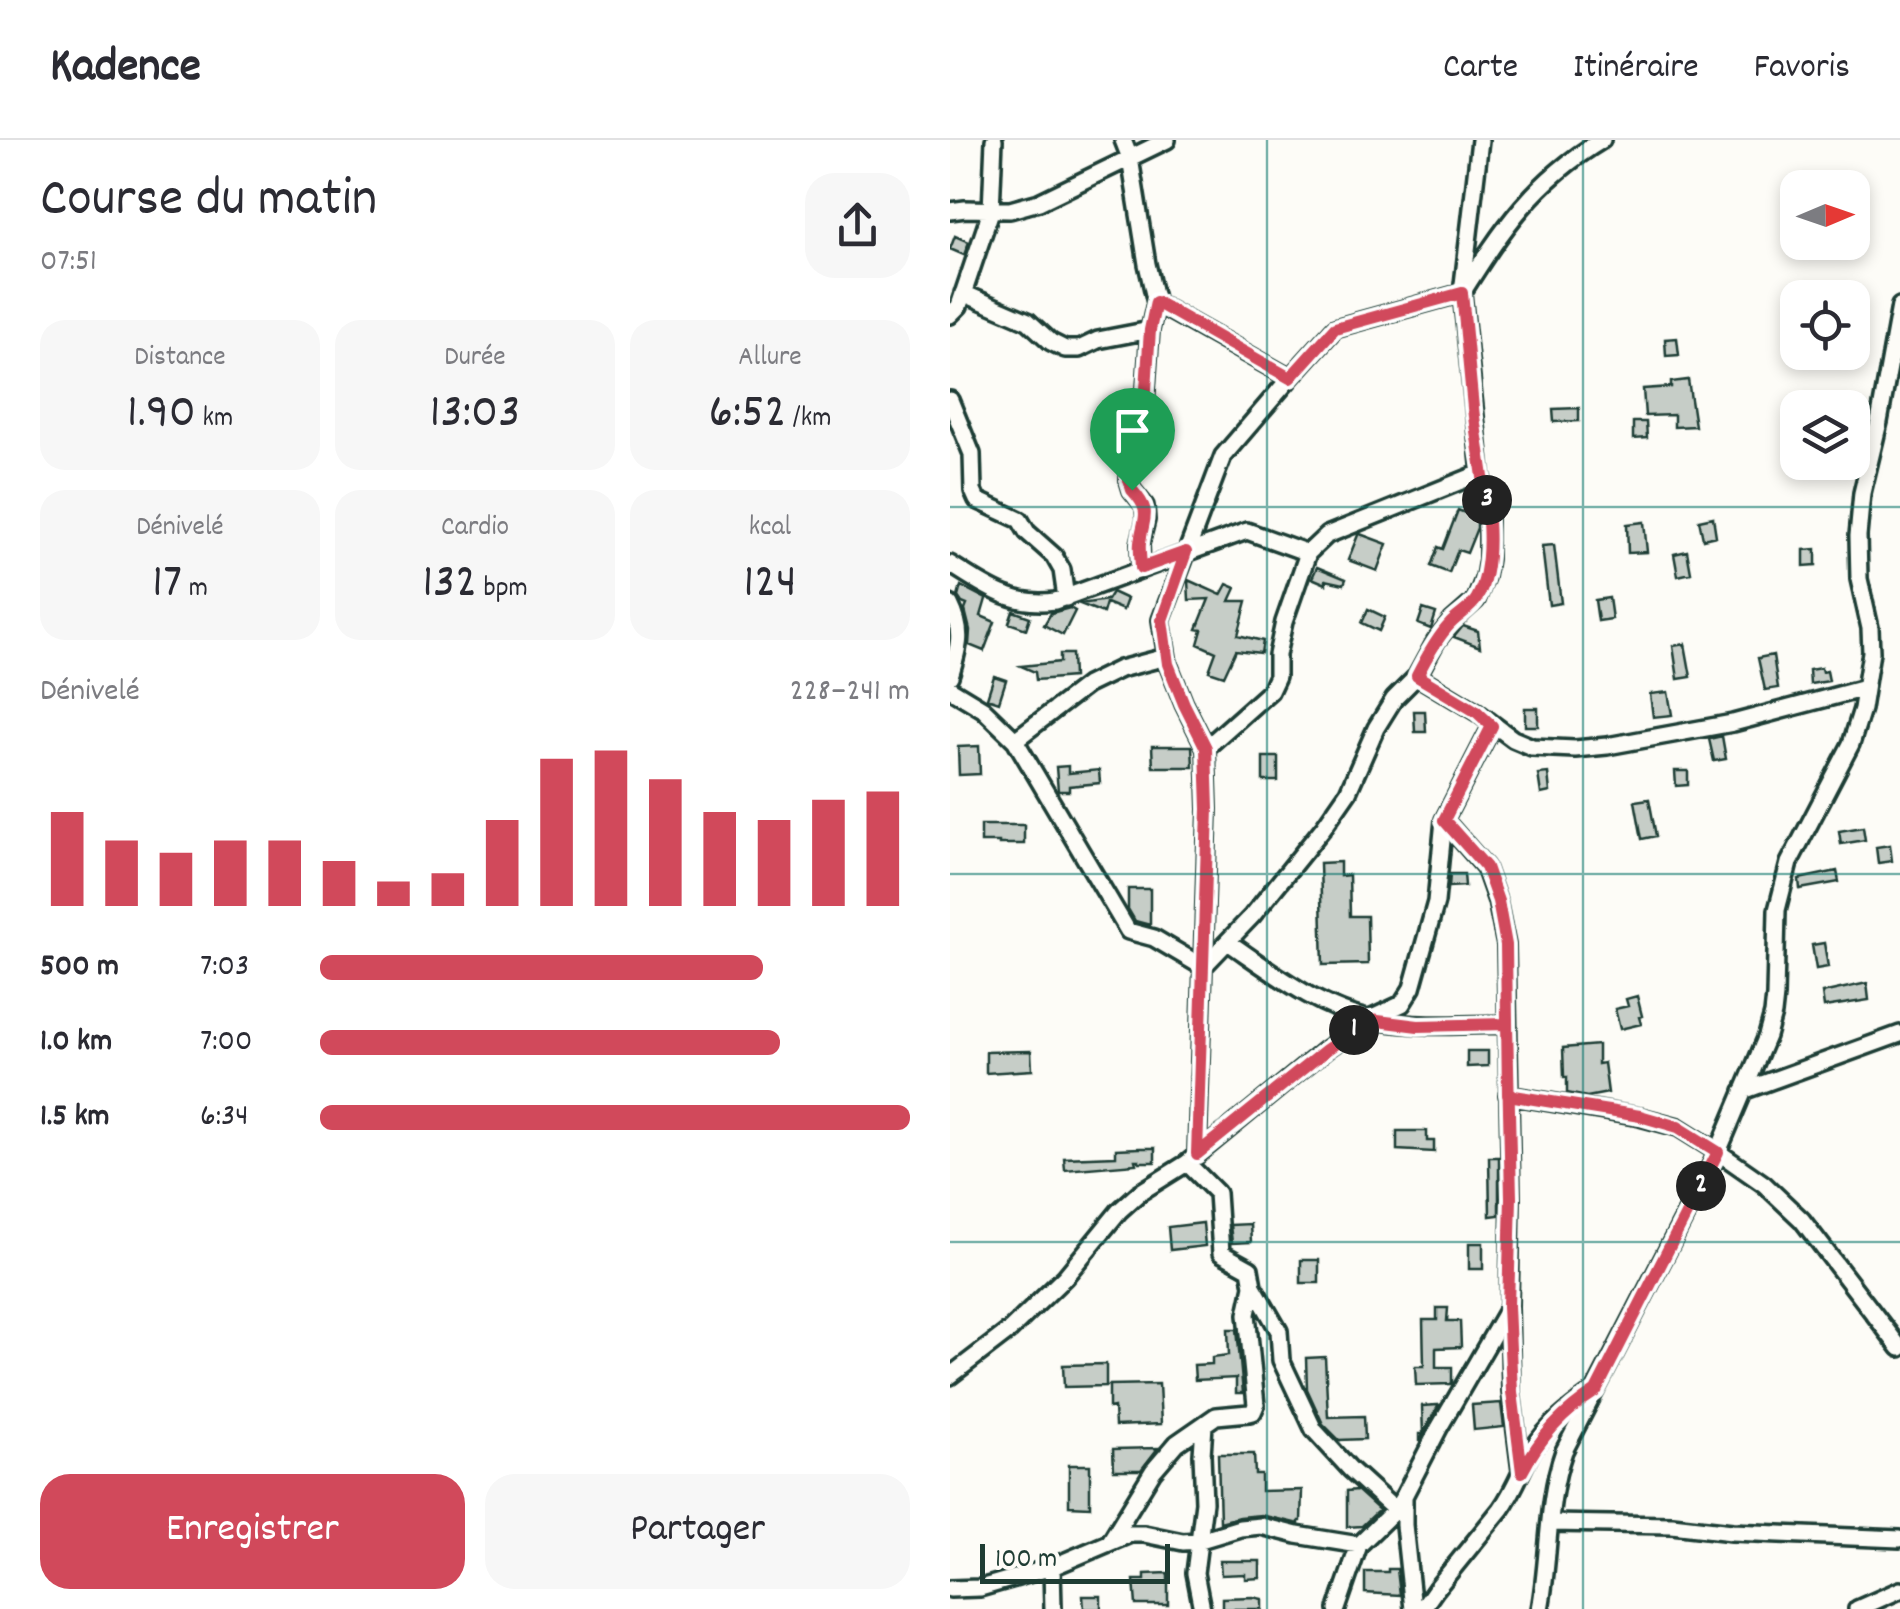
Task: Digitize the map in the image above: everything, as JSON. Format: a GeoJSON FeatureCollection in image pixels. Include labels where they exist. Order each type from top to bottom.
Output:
{"type":"FeatureCollection","features":[{"type":"Feature","properties":{"kind":"street"},"geometry":{"type":"LineString","coordinates":[[950,315],[958,306],[991,210],[994,140]]}},
{"type":"Feature","properties":{"kind":"street"},"geometry":{"type":"LineString","coordinates":[[1123,140],[1130,158],[1156,302],[1150,330],[1144,418],[1129,480],[1145,506],[1141,568]]}},
{"type":"Feature","properties":{"kind":"street"},"geometry":{"type":"LineString","coordinates":[[950,211],[1010,210],[1039,202],[1167,140]]}},
{"type":"Feature","properties":{"kind":"street"},"geometry":{"type":"LineString","coordinates":[[1203,967],[1323,828],[1348,792],[1376,728],[1394,700],[1417,676],[1452,621],[1476,600],[1485,577],[1488,503],[1481,472],[1462,293],[1480,140]]}},
{"type":"Feature","properties":{"kind":"street"},"geometry":{"type":"LineString","coordinates":[[1109,1543],[1177,1443],[1216,1416],[1255,1409],[1247,1314],[1252,1286],[1250,1268],[1220,1253],[1216,1193],[1192,1158],[1203,967],[1206,748],[1166,657],[1162,620],[1224,456],[1335,328],[1462,293],[1502,230],[1531,196],[1565,164],[1602,140]]}},
{"type":"Feature","properties":{"kind":"street"},"geometry":{"type":"LineString","coordinates":[[963,293],[1028,321],[1050,342],[1065,349],[1150,330]]}},
{"type":"Feature","properties":{"kind":"street"},"geometry":{"type":"LineString","coordinates":[[1156,302],[1290,378]]}},
{"type":"Feature","properties":{"kind":"street"},"geometry":{"type":"LineString","coordinates":[[1540,1609],[1552,1494],[1559,1466],[1718,1152],[1760,1057],[1774,1014],[1777,910],[1789,863],[1851,744],[1862,709],[1871,652],[1859,579],[1862,493],[1900,306]]}},
{"type":"Feature","properties":{"kind":"street"},"geometry":{"type":"LineString","coordinates":[[950,400],[972,454],[973,491],[977,500],[1020,520],[1027,532],[1054,556],[1062,570],[1066,598]]}},
{"type":"Feature","properties":{"kind":"street"},"geometry":{"type":"LineString","coordinates":[[1206,748],[1270,690],[1277,676],[1284,622],[1308,554],[1327,535],[1481,472]]}},
{"type":"Feature","properties":{"kind":"street"},"geometry":{"type":"LineString","coordinates":[[950,564],[987,587],[1026,603],[1066,598],[1247,531],[1308,554]]}},
{"type":"Feature","properties":{"kind":"street"},"geometry":{"type":"LineString","coordinates":[[950,676],[960,638],[953,614]]}},
{"type":"Feature","properties":{"kind":"street"},"geometry":{"type":"LineString","coordinates":[[1015,740],[1087,685],[1120,669],[1166,657]]}},
{"type":"Feature","properties":{"kind":"street"},"geometry":{"type":"LineString","coordinates":[[1417,676],[1477,712],[1512,739],[1532,747],[1574,749],[1734,722],[1865,688]]}},
{"type":"Feature","properties":{"kind":"street"},"geometry":{"type":"LineString","coordinates":[[950,690],[983,710],[1015,740],[1128,931],[1154,938],[1203,967]]}},
{"type":"Feature","properties":{"kind":"street"},"geometry":{"type":"LineString","coordinates":[[950,1376],[1010,1330],[1065,1277],[1119,1211],[1140,1193],[1192,1158],[1326,1050],[1402,1004],[1412,988],[1436,902],[1444,820],[1492,726]]}},
{"type":"Feature","properties":{"kind":"street"},"geometry":{"type":"LineString","coordinates":[[1444,820],[1486,867],[1498,901],[1506,945],[1511,1198],[1508,1306],[1512,1392],[1522,1472]]}},
{"type":"Feature","properties":{"kind":"street"},"geometry":{"type":"LineString","coordinates":[[1228,942],[1333,1007],[1370,1020],[1418,1026],[1507,1024]]}},
{"type":"Feature","properties":{"kind":"street"},"geometry":{"type":"LineString","coordinates":[[1744,1091],[1900,1034]]}},
{"type":"Feature","properties":{"kind":"street"},"geometry":{"type":"LineString","coordinates":[[1508,1095],[1640,1116],[1678,1127],[1718,1152],[1764,1184],[1802,1220],[1900,1348]]}},
{"type":"Feature","properties":{"kind":"street"},"geometry":{"type":"LineString","coordinates":[[1252,1286],[1279,1330],[1281,1360],[1310,1423],[1326,1445],[1399,1503],[1412,1609]]}},
{"type":"Feature","properties":{"kind":"street"},"geometry":{"type":"LineString","coordinates":[[1337,1609],[1359,1545],[1399,1503],[1508,1306]]}},
{"type":"Feature","properties":{"kind":"street"},"geometry":{"type":"LineString","coordinates":[[1422,1609],[1511,1495],[1533,1449],[1546,1432],[1596,1391]]}},
{"type":"Feature","properties":{"kind":"street"},"geometry":{"type":"LineString","coordinates":[[1202,1609],[1195,1573],[1204,1502],[1204,1425]]}},
{"type":"Feature","properties":{"kind":"street"},"geometry":{"type":"LineString","coordinates":[[1550,1523],[1672,1525],[1732,1532],[1900,1539]]}},
{"type":"Feature","properties":{"kind":"street"},"geometry":{"type":"LineString","coordinates":[[950,1589],[980,1588],[1052,1567],[1123,1536],[1144,1534],[1172,1542],[1197,1541],[1249,1526],[1359,1545]]}},
{"type":"Feature","properties":{"kind":"street"},"geometry":{"type":"LineString","coordinates":[[1052,1567],[1053,1609]]}},
{"type":"Feature","properties":{"kind":"street"},"geometry":{"type":"LineString","coordinates":[[1856,1609],[1900,1590]]}},
{"type":"Feature","properties":{"kind":"building"},"geometry":{"type":"Polygon","coordinates":[[[955,236],[969,242],[964,255],[950,249],[955,236]]]}},
{"type":"Feature","properties":{"kind":"building"},"geometry":{"type":"Polygon","coordinates":[[[1677,338],[1679,355],[1666,356],[1665,339],[1677,338]]]}},
{"type":"Feature","properties":{"kind":"building"},"geometry":{"type":"Polygon","coordinates":[[[1688,380],[1695,426],[1674,427],[1674,415],[1645,416],[1643,389],[1671,387],[1671,382],[1688,380]]]}},
{"type":"Feature","properties":{"kind":"building"},"geometry":{"type":"Polygon","coordinates":[[[1579,408],[1579,421],[1554,422],[1553,409],[1579,408]]]}},
{"type":"Feature","properties":{"kind":"building"},"geometry":{"type":"Polygon","coordinates":[[[1633,422],[1646,422],[1647,438],[1633,439],[1633,422]]]}},
{"type":"Feature","properties":{"kind":"building"},"geometry":{"type":"Polygon","coordinates":[[[1458,510],[1477,518],[1477,528],[1467,553],[1458,550],[1449,573],[1431,566],[1438,547],[1443,549],[1458,510]]]}},
{"type":"Feature","properties":{"kind":"building"},"geometry":{"type":"Polygon","coordinates":[[[1713,517],[1716,536],[1703,539],[1699,520],[1713,517]]]}},
{"type":"Feature","properties":{"kind":"building"},"geometry":{"type":"Polygon","coordinates":[[[1644,522],[1647,552],[1628,553],[1627,524],[1644,522]]]}},
{"type":"Feature","properties":{"kind":"building"},"geometry":{"type":"Polygon","coordinates":[[[1360,534],[1387,544],[1377,571],[1348,560],[1360,534]]]}},
{"type":"Feature","properties":{"kind":"building"},"geometry":{"type":"Polygon","coordinates":[[[1554,545],[1561,603],[1549,605],[1542,546],[1554,545]]]}},
{"type":"Feature","properties":{"kind":"building"},"geometry":{"type":"Polygon","coordinates":[[[1816,549],[1816,565],[1804,566],[1804,550],[1816,549]]]}},
{"type":"Feature","properties":{"kind":"building"},"geometry":{"type":"Polygon","coordinates":[[[1687,551],[1691,573],[1678,576],[1674,554],[1687,551]]]}},
{"type":"Feature","properties":{"kind":"building"},"geometry":{"type":"Polygon","coordinates":[[[1317,567],[1346,579],[1344,584],[1326,580],[1326,584],[1312,578],[1317,567]]]}},
{"type":"Feature","properties":{"kind":"building"},"geometry":{"type":"Polygon","coordinates":[[[1188,580],[1221,595],[1227,584],[1236,588],[1230,601],[1247,601],[1238,635],[1263,641],[1261,653],[1236,650],[1224,676],[1209,671],[1216,652],[1198,644],[1202,630],[1197,629],[1209,599],[1189,600],[1188,580]]]}},
{"type":"Feature","properties":{"kind":"building"},"geometry":{"type":"Polygon","coordinates":[[[961,586],[986,599],[981,616],[995,622],[984,651],[969,645],[967,605],[958,597],[961,586]]]}},
{"type":"Feature","properties":{"kind":"building"},"geometry":{"type":"Polygon","coordinates":[[[1112,592],[1127,599],[1123,610],[1106,603],[1103,613],[1080,604],[1107,600],[1112,592]]]}},
{"type":"Feature","properties":{"kind":"building"},"geometry":{"type":"Polygon","coordinates":[[[1609,598],[1612,619],[1598,621],[1595,600],[1609,598]]]}},
{"type":"Feature","properties":{"kind":"building"},"geometry":{"type":"Polygon","coordinates":[[[1070,608],[1075,611],[1063,635],[1044,625],[1051,613],[1070,608]]]}},
{"type":"Feature","properties":{"kind":"building"},"geometry":{"type":"Polygon","coordinates":[[[1368,609],[1385,617],[1379,631],[1362,623],[1368,609]]]}},
{"type":"Feature","properties":{"kind":"building"},"geometry":{"type":"Polygon","coordinates":[[[1423,609],[1436,613],[1431,629],[1418,624],[1423,609]]]}},
{"type":"Feature","properties":{"kind":"building"},"geometry":{"type":"Polygon","coordinates":[[[1013,611],[1030,617],[1026,629],[1009,623],[1013,611]]]}},
{"type":"Feature","properties":{"kind":"building"},"geometry":{"type":"Polygon","coordinates":[[[1463,626],[1478,631],[1480,647],[1454,637],[1463,626]]]}},
{"type":"Feature","properties":{"kind":"building"},"geometry":{"type":"Polygon","coordinates":[[[1685,644],[1691,677],[1678,679],[1673,646],[1685,644]]]}},
{"type":"Feature","properties":{"kind":"building"},"geometry":{"type":"Polygon","coordinates":[[[1060,654],[1072,654],[1073,677],[1036,680],[1035,672],[1021,666],[1060,662],[1060,654]]]}},
{"type":"Feature","properties":{"kind":"building"},"geometry":{"type":"Polygon","coordinates":[[[1773,655],[1778,688],[1765,690],[1758,658],[1773,655]]]}},
{"type":"Feature","properties":{"kind":"building"},"geometry":{"type":"Polygon","coordinates":[[[1821,668],[1822,672],[1827,671],[1829,681],[1810,684],[1809,670],[1821,668]]]}},
{"type":"Feature","properties":{"kind":"building"},"geometry":{"type":"Polygon","coordinates":[[[994,676],[1006,680],[999,702],[987,698],[994,676]]]}},
{"type":"Feature","properties":{"kind":"building"},"geometry":{"type":"Polygon","coordinates":[[[1668,692],[1672,715],[1653,717],[1650,694],[1668,692]]]}},
{"type":"Feature","properties":{"kind":"building"},"geometry":{"type":"Polygon","coordinates":[[[1525,708],[1538,708],[1538,726],[1525,726],[1525,708]]]}},
{"type":"Feature","properties":{"kind":"building"},"geometry":{"type":"Polygon","coordinates":[[[1414,711],[1425,711],[1426,732],[1415,732],[1414,711]]]}},
{"type":"Feature","properties":{"kind":"building"},"geometry":{"type":"Polygon","coordinates":[[[1722,736],[1726,759],[1714,761],[1709,739],[1722,736]]]}},
{"type":"Feature","properties":{"kind":"building"},"geometry":{"type":"Polygon","coordinates":[[[979,746],[980,774],[959,775],[958,747],[979,746]]]}},
{"type":"Feature","properties":{"kind":"building"},"geometry":{"type":"Polygon","coordinates":[[[1152,746],[1192,746],[1193,767],[1153,767],[1152,746]]]}},
{"type":"Feature","properties":{"kind":"building"},"geometry":{"type":"Polygon","coordinates":[[[1263,757],[1278,757],[1278,781],[1263,781],[1263,757]]]}},
{"type":"Feature","properties":{"kind":"building"},"geometry":{"type":"Polygon","coordinates":[[[1068,766],[1068,773],[1099,770],[1100,783],[1058,791],[1056,767],[1068,766]]]}},
{"type":"Feature","properties":{"kind":"building"},"geometry":{"type":"Polygon","coordinates":[[[1675,771],[1688,771],[1688,785],[1676,786],[1675,771]]]}},
{"type":"Feature","properties":{"kind":"building"},"geometry":{"type":"Polygon","coordinates":[[[1548,773],[1550,792],[1541,794],[1538,774],[1548,773]]]}},
{"type":"Feature","properties":{"kind":"building"},"geometry":{"type":"Polygon","coordinates":[[[1649,799],[1656,836],[1642,839],[1635,801],[1649,799]]]}},
{"type":"Feature","properties":{"kind":"building"},"geometry":{"type":"Polygon","coordinates":[[[981,825],[1024,825],[1024,844],[981,842],[981,825]]]}},
{"type":"Feature","properties":{"kind":"building"},"geometry":{"type":"Polygon","coordinates":[[[1863,827],[1865,840],[1841,844],[1839,831],[1863,827]]]}},
{"type":"Feature","properties":{"kind":"building"},"geometry":{"type":"Polygon","coordinates":[[[1890,845],[1892,861],[1878,863],[1876,847],[1890,845]]]}},
{"type":"Feature","properties":{"kind":"building"},"geometry":{"type":"Polygon","coordinates":[[[1340,862],[1340,876],[1349,875],[1350,916],[1367,916],[1368,964],[1323,965],[1320,863],[1340,862]]]}},
{"type":"Feature","properties":{"kind":"building"},"geometry":{"type":"Polygon","coordinates":[[[1837,871],[1839,882],[1800,889],[1799,879],[1837,871]]]}},
{"type":"Feature","properties":{"kind":"building"},"geometry":{"type":"Polygon","coordinates":[[[1450,874],[1464,874],[1465,886],[1449,887],[1450,874]]]}},
{"type":"Feature","properties":{"kind":"building"},"geometry":{"type":"Polygon","coordinates":[[[1128,889],[1150,889],[1150,925],[1135,921],[1128,909],[1128,889]]]}},
{"type":"Feature","properties":{"kind":"building"},"geometry":{"type":"Polygon","coordinates":[[[1824,943],[1828,967],[1816,969],[1812,945],[1824,943]]]}},
{"type":"Feature","properties":{"kind":"building"},"geometry":{"type":"Polygon","coordinates":[[[1867,983],[1869,1000],[1824,1007],[1822,993],[1867,983]]]}},
{"type":"Feature","properties":{"kind":"building"},"geometry":{"type":"Polygon","coordinates":[[[1637,996],[1641,1024],[1620,1029],[1615,1009],[1628,1006],[1626,999],[1637,996]]]}},
{"type":"Feature","properties":{"kind":"building"},"geometry":{"type":"Polygon","coordinates":[[[1598,1045],[1598,1064],[1604,1063],[1608,1093],[1587,1097],[1567,1093],[1563,1048],[1598,1045]]]}},
{"type":"Feature","properties":{"kind":"building"},"geometry":{"type":"Polygon","coordinates":[[[1031,1051],[1032,1070],[986,1073],[986,1052],[1031,1051]]]}},
{"type":"Feature","properties":{"kind":"building"},"geometry":{"type":"Polygon","coordinates":[[[1467,1051],[1488,1051],[1488,1066],[1467,1067],[1467,1051]]]}},
{"type":"Feature","properties":{"kind":"building"},"geometry":{"type":"Polygon","coordinates":[[[1397,1131],[1427,1131],[1427,1141],[1434,1141],[1434,1152],[1397,1150],[1397,1131]]]}},
{"type":"Feature","properties":{"kind":"building"},"geometry":{"type":"Polygon","coordinates":[[[1155,1148],[1155,1162],[1135,1160],[1136,1164],[1065,1170],[1064,1158],[1116,1156],[1116,1149],[1155,1148]]]}},
{"type":"Feature","properties":{"kind":"building"},"geometry":{"type":"Polygon","coordinates":[[[1489,1157],[1499,1157],[1499,1215],[1490,1216],[1489,1157]]]}},
{"type":"Feature","properties":{"kind":"building"},"geometry":{"type":"Polygon","coordinates":[[[1203,1223],[1205,1246],[1170,1250],[1168,1227],[1203,1223]]]}},
{"type":"Feature","properties":{"kind":"building"},"geometry":{"type":"Polygon","coordinates":[[[1250,1224],[1251,1242],[1232,1243],[1230,1225],[1250,1224]]]}},
{"type":"Feature","properties":{"kind":"building"},"geometry":{"type":"Polygon","coordinates":[[[1469,1243],[1483,1243],[1483,1269],[1469,1269],[1469,1243]]]}},
{"type":"Feature","properties":{"kind":"building"},"geometry":{"type":"Polygon","coordinates":[[[1301,1260],[1319,1260],[1319,1283],[1301,1283],[1301,1260]]]}},
{"type":"Feature","properties":{"kind":"building"},"geometry":{"type":"Polygon","coordinates":[[[1437,1308],[1448,1308],[1447,1321],[1460,1321],[1461,1347],[1436,1348],[1436,1367],[1452,1367],[1452,1382],[1416,1385],[1415,1366],[1424,1366],[1423,1320],[1437,1320],[1437,1308]]]}},
{"type":"Feature","properties":{"kind":"building"},"geometry":{"type":"Polygon","coordinates":[[[1228,1329],[1237,1329],[1243,1393],[1236,1393],[1236,1378],[1195,1380],[1194,1365],[1212,1364],[1212,1357],[1229,1355],[1228,1329]]]}},
{"type":"Feature","properties":{"kind":"building"},"geometry":{"type":"Polygon","coordinates":[[[1325,1357],[1328,1417],[1364,1416],[1365,1439],[1339,1440],[1323,1424],[1307,1389],[1306,1358],[1325,1357]]]}},
{"type":"Feature","properties":{"kind":"building"},"geometry":{"type":"Polygon","coordinates":[[[1106,1364],[1106,1386],[1064,1387],[1063,1365],[1106,1364]]]}},
{"type":"Feature","properties":{"kind":"building"},"geometry":{"type":"Polygon","coordinates":[[[1159,1384],[1161,1424],[1115,1426],[1114,1407],[1109,1408],[1109,1385],[1159,1384]]]}},
{"type":"Feature","properties":{"kind":"building"},"geometry":{"type":"Polygon","coordinates":[[[1501,1403],[1504,1427],[1474,1430],[1472,1405],[1501,1403]]]}},
{"type":"Feature","properties":{"kind":"building"},"geometry":{"type":"Polygon","coordinates":[[[1439,1405],[1429,1422],[1423,1434],[1422,1406],[1439,1405]]]}},
{"type":"Feature","properties":{"kind":"building"},"geometry":{"type":"Polygon","coordinates":[[[1158,1448],[1141,1470],[1114,1470],[1113,1449],[1158,1448]]]}},
{"type":"Feature","properties":{"kind":"building"},"geometry":{"type":"Polygon","coordinates":[[[1218,1454],[1254,1454],[1255,1474],[1261,1474],[1261,1491],[1302,1490],[1299,1524],[1261,1515],[1220,1522],[1218,1454]]]}},
{"type":"Feature","properties":{"kind":"building"},"geometry":{"type":"Polygon","coordinates":[[[1069,1465],[1090,1465],[1090,1507],[1069,1506],[1069,1465]]]}},
{"type":"Feature","properties":{"kind":"building"},"geometry":{"type":"Polygon","coordinates":[[[1357,1490],[1379,1510],[1362,1526],[1347,1527],[1347,1491],[1357,1490]]]}},
{"type":"Feature","properties":{"kind":"building"},"geometry":{"type":"Polygon","coordinates":[[[1220,1561],[1260,1561],[1260,1578],[1221,1575],[1220,1561]]]}},
{"type":"Feature","properties":{"kind":"building"},"geometry":{"type":"Polygon","coordinates":[[[1397,1569],[1400,1595],[1365,1593],[1365,1572],[1397,1569]]]}},
{"type":"Feature","properties":{"kind":"building"},"geometry":{"type":"Polygon","coordinates":[[[1168,1573],[1168,1605],[1136,1605],[1134,1580],[1145,1580],[1145,1574],[1168,1573]]]}},
{"type":"Feature","properties":{"kind":"building"},"geometry":{"type":"Polygon","coordinates":[[[1083,1596],[1101,1596],[1101,1609],[1084,1609],[1083,1596]]]}},
{"type":"Feature","properties":{"kind":"building"},"geometry":{"type":"Polygon","coordinates":[[[1222,1598],[1262,1599],[1262,1609],[1222,1609],[1222,1598]]]}},
{"type":"Feature","properties":{"kind":"route"},"geometry":{"type":"LineString","coordinates":[[1132,490],[1130,468],[1143,429],[1150,330],[1156,302],[1290,378],[1335,328],[1462,293],[1481,472],[1488,503],[1488,560],[1476,600],[1436,641],[1417,676],[1477,712],[1492,726],[1444,820],[1486,867],[1498,901],[1506,945],[1508,1095],[1640,1116],[1678,1127],[1718,1152],[1596,1391],[1546,1432],[1522,1472],[1512,1392],[1508,1306],[1511,1198],[1507,1058],[1507,1024],[1418,1026],[1370,1020],[1326,1050],[1197,1154],[1208,809],[1206,748],[1168,664],[1162,620],[1186,552],[1141,568],[1145,506],[1132,490]]}}]}
